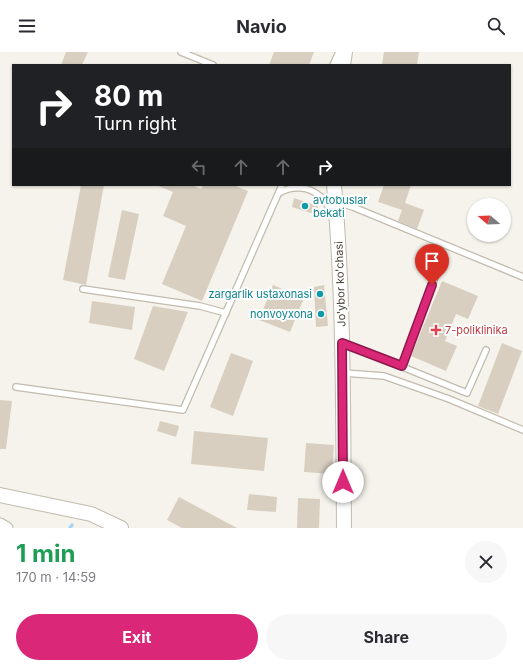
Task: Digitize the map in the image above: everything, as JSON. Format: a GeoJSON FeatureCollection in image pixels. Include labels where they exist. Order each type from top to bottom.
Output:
{"type":"FeatureCollection","features":[{"type":"Feature","properties":{"kind":"street"},"geometry":{"type":"LineString","coordinates":[[343,64],[345,52]]}},
{"type":"Feature","properties":{"kind":"street","name":"Jo'ybor ko'chasi"},"geometry":{"type":"LineString","coordinates":[[334,186],[338,222],[343,373],[344,528]]}},
{"type":"Feature","properties":{"kind":"street"},"geometry":{"type":"LineString","coordinates":[[0,496],[91,514],[121,528]]}},
{"type":"Feature","properties":{"kind":"street"},"geometry":{"type":"LineString","coordinates":[[0,524],[7,528]]}},
{"type":"Feature","properties":{"kind":"lane"},"geometry":{"type":"LineString","coordinates":[[181,52],[211,64]]}},
{"type":"Feature","properties":{"kind":"lane"},"geometry":{"type":"LineString","coordinates":[[334,64],[339,52]]}},
{"type":"Feature","properties":{"kind":"lane"},"geometry":{"type":"LineString","coordinates":[[16,387],[183,410],[282,186]]}},
{"type":"Feature","properties":{"kind":"lane"},"geometry":{"type":"LineString","coordinates":[[278,193],[295,187],[305,188],[314,192],[322,198],[338,222]]}},
{"type":"Feature","properties":{"kind":"lane"},"geometry":{"type":"LineString","coordinates":[[336,202],[353,207],[523,277]]}},
{"type":"Feature","properties":{"kind":"lane"},"geometry":{"type":"LineString","coordinates":[[402,366],[437,272]]}},
{"type":"Feature","properties":{"kind":"lane"},"geometry":{"type":"LineString","coordinates":[[83,289],[193,305],[226,313]]}},
{"type":"Feature","properties":{"kind":"lane"},"geometry":{"type":"LineString","coordinates":[[342,343],[467,393],[486,350]]}},
{"type":"Feature","properties":{"kind":"lane"},"geometry":{"type":"LineString","coordinates":[[343,373],[384,376],[449,399],[523,430]]}},
{"type":"Feature","properties":{"kind":"building"},"geometry":{"type":"Polygon","coordinates":[[[66,52],[88,52],[82,64],[61,64],[66,52]]]}},
{"type":"Feature","properties":{"kind":"building"},"geometry":{"type":"Polygon","coordinates":[[[274,52],[314,52],[309,64],[269,64],[274,52]]]}},
{"type":"Feature","properties":{"kind":"building"},"geometry":{"type":"Polygon","coordinates":[[[384,52],[419,52],[417,64],[382,64],[384,52]]]}},
{"type":"Feature","properties":{"kind":"building"},"geometry":{"type":"Polygon","coordinates":[[[81,186],[104,186],[86,285],[63,280],[81,186]]]}},
{"type":"Feature","properties":{"kind":"building"},"geometry":{"type":"Polygon","coordinates":[[[158,186],[194,186],[201,189],[202,186],[236,186],[248,191],[202,301],[162,284],[186,226],[163,216],[173,192],[158,186]]]}},
{"type":"Feature","properties":{"kind":"building"},"geometry":{"type":"Polygon","coordinates":[[[384,186],[411,186],[405,203],[424,210],[417,229],[398,221],[402,210],[378,202],[384,186]]]}},
{"type":"Feature","properties":{"kind":"building","name":"avtobuslar bekati"},"geometry":{"type":"Polygon","coordinates":[[[294,198],[318,206],[317,215],[292,207],[294,198]]]}},
{"type":"Feature","properties":{"kind":"building"},"geometry":{"type":"Polygon","coordinates":[[[122,210],[139,214],[125,280],[108,277],[122,210]]]}},
{"type":"Feature","properties":{"kind":"building","name":"7-poliklinika"},"geometry":{"type":"Polygon","coordinates":[[[442,281],[478,296],[468,319],[456,314],[445,341],[457,346],[446,371],[411,356],[442,281]]]}},
{"type":"Feature","properties":{"kind":"building"},"geometry":{"type":"Polygon","coordinates":[[[273,285],[304,298],[290,332],[259,320],[273,285]]]}},
{"type":"Feature","properties":{"kind":"building","name":"nonvoyxona"},"geometry":{"type":"Polygon","coordinates":[[[324,285],[328,326],[316,327],[314,287],[324,285]]]}},
{"type":"Feature","properties":{"kind":"building"},"geometry":{"type":"Polygon","coordinates":[[[92,301],[135,307],[132,330],[89,323],[92,301]]]}},
{"type":"Feature","properties":{"kind":"building"},"geometry":{"type":"Polygon","coordinates":[[[153,306],[188,312],[164,371],[134,359],[153,306]]]}},
{"type":"Feature","properties":{"kind":"building"},"geometry":{"type":"Polygon","coordinates":[[[502,343],[522,351],[498,414],[478,406],[502,343]]]}},
{"type":"Feature","properties":{"kind":"building"},"geometry":{"type":"Polygon","coordinates":[[[231,353],[253,361],[233,416],[210,407],[231,353]]]}},
{"type":"Feature","properties":{"kind":"building"},"geometry":{"type":"Polygon","coordinates":[[[0,400],[12,401],[6,449],[0,449],[0,400]]]}},
{"type":"Feature","properties":{"kind":"building"},"geometry":{"type":"Polygon","coordinates":[[[160,421],[179,426],[176,437],[157,431],[160,421]]]}},
{"type":"Feature","properties":{"kind":"building"},"geometry":{"type":"Polygon","coordinates":[[[194,431],[268,438],[264,471],[191,464],[194,431]]]}},
{"type":"Feature","properties":{"kind":"building"},"geometry":{"type":"Polygon","coordinates":[[[306,443],[334,445],[332,474],[304,472],[306,443]]]}},
{"type":"Feature","properties":{"kind":"building"},"geometry":{"type":"Polygon","coordinates":[[[249,494],[277,497],[276,512],[247,510],[249,494]]]}},
{"type":"Feature","properties":{"kind":"building"},"geometry":{"type":"Polygon","coordinates":[[[179,497],[237,528],[182,528],[167,520],[179,497]]]}},
{"type":"Feature","properties":{"kind":"building"},"geometry":{"type":"Polygon","coordinates":[[[298,498],[320,499],[319,528],[297,528],[298,498]]]}},
{"type":"Feature","properties":{"kind":"place","name":"avtobuslar bekati"},"geometry":{"type":"Point","coordinates":[305,206]}},
{"type":"Feature","properties":{"kind":"place","name":"zargarlik ustaxonasi"},"geometry":{"type":"Point","coordinates":[320,294]}},
{"type":"Feature","properties":{"kind":"place","name":"nonvoyxona"},"geometry":{"type":"Point","coordinates":[321,314]}},
{"type":"Feature","properties":{"kind":"place","name":"7-poliklinika"},"geometry":{"type":"Point","coordinates":[436,330]}},
{"type":"Feature","properties":{"kind":"route"},"geometry":{"type":"LineString","coordinates":[[343,482],[342,343],[402,366],[432,285]]}}]}
